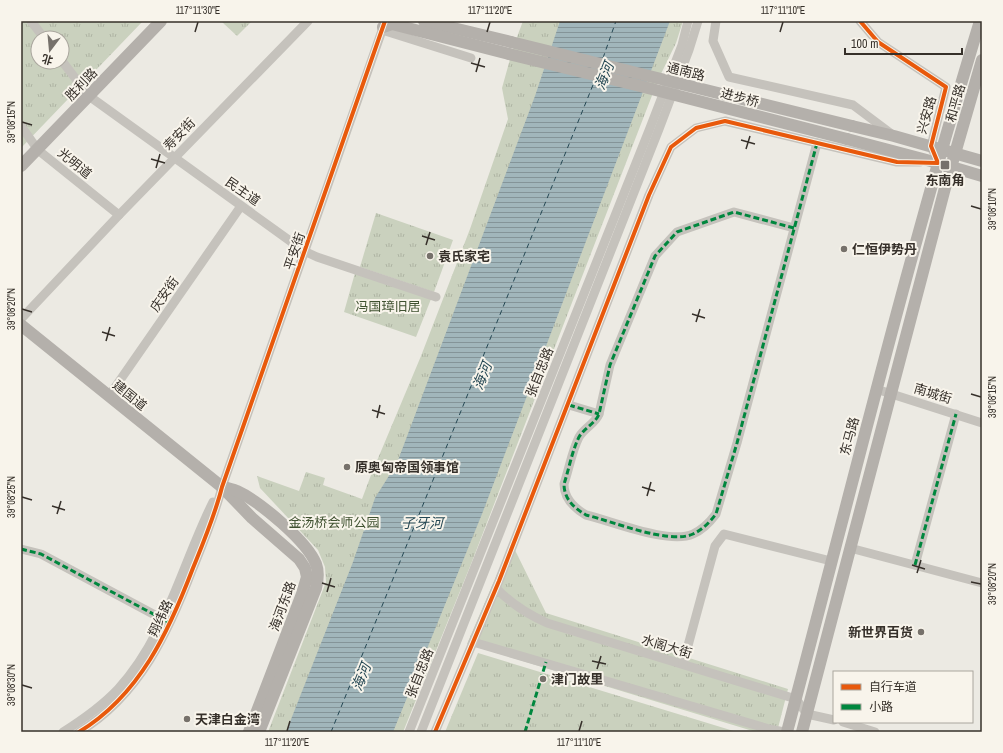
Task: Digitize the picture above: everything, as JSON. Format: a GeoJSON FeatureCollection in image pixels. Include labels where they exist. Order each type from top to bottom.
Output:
{"type":"FeatureCollection","features":[{"type":"Feature","properties":{"kind":"main road","name":"胜利路"},"geometry":{"type":"LineString","coordinates":[[21,166],[161,21]]}},
{"type":"Feature","properties":{"kind":"main road","name":"通南路"},"geometry":{"type":"LineString","coordinates":[[424,21],[510,48]]}},
{"type":"Feature","properties":{"kind":"main road","name":"和平路"},"geometry":{"type":"LineString","coordinates":[[936,147],[980,21]]}},
{"type":"Feature","properties":{"kind":"main road","name":"通南路"},"geometry":{"type":"LineString","coordinates":[[384,26],[392,24],[510,48],[894,136],[982,161]]}},
{"type":"Feature","properties":{"kind":"main road","name":"进步桥"},"geometry":{"type":"LineString","coordinates":[[510,48],[640,86],[938,162]]}},
{"type":"Feature","properties":{"kind":"main road","name":"和平路"},"geometry":{"type":"LineString","coordinates":[[956,153],[982,60]]}},
{"type":"Feature","properties":{"kind":"main road","name":"东马路"},"geometry":{"type":"LineString","coordinates":[[786,732],[796,699],[876,389],[938,162],[936,147]]}},
{"type":"Feature","properties":{"kind":"main road"},"geometry":{"type":"LineString","coordinates":[[802,732],[956,153]]}},
{"type":"Feature","properties":{"kind":"main road"},"geometry":{"type":"LineString","coordinates":[[938,162],[982,176]]}},
{"type":"Feature","properties":{"kind":"main road","name":"建国道"},"geometry":{"type":"LineString","coordinates":[[21,325],[222,487]]}},
{"type":"Feature","properties":{"kind":"main road","name":"海河东路"},"geometry":{"type":"LineString","coordinates":[[222,487],[252,518],[299,559],[305,568],[307,577],[302,594],[249,732]]}},
{"type":"Feature","properties":{"kind":"main road","name":"海河东路"},"geometry":{"type":"LineString","coordinates":[[222,487],[236,490],[259,505],[302,542],[311,553],[317,566],[318,577],[316,588],[259,732]]}},
{"type":"Feature","properties":{"kind":"street"},"geometry":{"type":"LineString","coordinates":[[31,21],[38,30]]}},
{"type":"Feature","properties":{"kind":"street","name":"寿安街"},"geometry":{"type":"LineString","coordinates":[[21,319],[119,215],[308,21]]}},
{"type":"Feature","properties":{"kind":"street","name":"张自忠路"},"geometry":{"type":"LineString","coordinates":[[409,732],[647,135],[682,45],[688,21]]}},
{"type":"Feature","properties":{"kind":"street","name":"张自忠路"},"geometry":{"type":"LineString","coordinates":[[421,732],[659,129],[689,50],[698,21]]}},
{"type":"Feature","properties":{"kind":"street"},"geometry":{"type":"LineString","coordinates":[[716,21],[713,41],[729,76],[853,105],[894,136]]}},
{"type":"Feature","properties":{"kind":"street","name":"兴安路"},"geometry":{"type":"LineString","coordinates":[[860,21],[878,42],[946,87],[936,147]]}},
{"type":"Feature","properties":{"kind":"street"},"geometry":{"type":"LineString","coordinates":[[384,26],[472,58]]}},
{"type":"Feature","properties":{"kind":"street","name":"平安街"},"geometry":{"type":"LineString","coordinates":[[222,487],[384,26]]}},
{"type":"Feature","properties":{"kind":"street","name":"民主道"},"geometry":{"type":"LineString","coordinates":[[69,70],[89,96],[304,251],[317,257],[436,297]]}},
{"type":"Feature","properties":{"kind":"street"},"geometry":{"type":"LineString","coordinates":[[435,732],[496,588],[569,405],[649,195],[671,147],[696,128],[726,121],[897,162],[938,162]]}},
{"type":"Feature","properties":{"kind":"street","name":"光明道"},"geometry":{"type":"LineString","coordinates":[[21,126],[38,150],[119,215]]}},
{"type":"Feature","properties":{"kind":"street"},"geometry":{"type":"LineString","coordinates":[[794,228],[734,212],[677,232],[655,256],[610,365],[596,422],[584,429],[579,438],[564,484],[564,492],[567,499],[576,509],[586,515],[669,537],[692,534],[710,522],[716,514],[721,502],[817,143]]}},
{"type":"Feature","properties":{"kind":"street","name":"庆安街"},"geometry":{"type":"LineString","coordinates":[[109,396],[241,206]]}},
{"type":"Feature","properties":{"kind":"street","name":"南城街"},"geometry":{"type":"LineString","coordinates":[[876,389],[982,422]]}},
{"type":"Feature","properties":{"kind":"street"},"geometry":{"type":"LineString","coordinates":[[569,405],[599,414]]}},
{"type":"Feature","properties":{"kind":"street"},"geometry":{"type":"LineString","coordinates":[[915,565],[956,414]]}},
{"type":"Feature","properties":{"kind":"street","name":"翔纬路"},"geometry":{"type":"LineString","coordinates":[[79,732],[109,711],[131,687],[153,655],[205,518],[222,487]]}},
{"type":"Feature","properties":{"kind":"street"},"geometry":{"type":"LineString","coordinates":[[683,664],[715,546],[724,534],[831,561]]}},
{"type":"Feature","properties":{"kind":"street"},"geometry":{"type":"LineString","coordinates":[[850,548],[982,583]]}},
{"type":"Feature","properties":{"kind":"street"},"geometry":{"type":"LineString","coordinates":[[21,549],[41,554],[166,622]]}},
{"type":"Feature","properties":{"kind":"street","name":"水阁大街"},"geometry":{"type":"LineString","coordinates":[[496,588],[518,608],[547,623],[796,699]]}},
{"type":"Feature","properties":{"kind":"street","name":"翔纬路"},"geometry":{"type":"LineString","coordinates":[[63,732],[83,720],[117,690],[135,668],[166,622]]}},
{"type":"Feature","properties":{"kind":"street"},"geometry":{"type":"LineString","coordinates":[[473,642],[769,729],[786,732],[807,714]]}},
{"type":"Feature","properties":{"kind":"street"},"geometry":{"type":"LineString","coordinates":[[796,699],[807,714],[833,720]]}},
{"type":"Feature","properties":{"kind":"street"},"geometry":{"type":"LineString","coordinates":[[846,723],[875,732]]}},
{"type":"Feature","properties":{"kind":"green space"},"geometry":{"type":"Polygon","coordinates":[[[21,21],[143,21],[21,148],[21,21]]]}},
{"type":"Feature","properties":{"kind":"green space"},"geometry":{"type":"Polygon","coordinates":[[[221,21],[252,21],[237,36],[221,21]]]}},
{"type":"Feature","properties":{"kind":"green space","name":"子牙河"},"geometry":{"type":"Polygon","coordinates":[[[523,21],[683,21],[676,43],[658,80],[471,564],[403,732],[268,732],[326,582],[325,567],[318,550],[260,488],[257,476],[299,491],[306,472],[325,478],[323,485],[362,499],[421,356],[470,229],[508,119],[502,88],[514,45],[523,21]]]}},
{"type":"Feature","properties":{"kind":"green space"},"geometry":{"type":"Polygon","coordinates":[[[376,213],[453,240],[434,292],[360,267],[376,213]]]}},
{"type":"Feature","properties":{"kind":"green space","name":"冯国璋旧居"},"geometry":{"type":"Polygon","coordinates":[[[355,273],[431,299],[416,337],[344,312],[355,273]]]}},
{"type":"Feature","properties":{"kind":"green space"},"geometry":{"type":"Polygon","coordinates":[[[511,542],[546,613],[788,689],[777,732],[756,732],[467,644],[511,542]]]}},
{"type":"Feature","properties":{"kind":"green space"},"geometry":{"type":"Polygon","coordinates":[[[478,653],[737,732],[445,732],[478,653]]]}},
{"type":"Feature","properties":{"kind":"water","name":"子牙河"},"geometry":{"type":"Polygon","coordinates":[[[560,21],[670,21],[482,514],[393,732],[286,732],[353,562],[375,498],[397,463],[535,96],[560,21]]]}},
{"type":"Feature","properties":{"kind":"ferry route"},"geometry":{"type":"LineString","coordinates":[[603,58],[616,21]]}},
{"type":"Feature","properties":{"kind":"ferry route"},"geometry":{"type":"LineString","coordinates":[[331,732],[595,80]]}},
{"type":"Feature","properties":{"kind":"marked path"},"geometry":{"type":"LineString","coordinates":[[794,228],[734,212],[677,232],[655,256],[610,365],[599,414],[579,437],[572,454],[564,484],[564,489],[570,502],[586,515],[640,531],[670,537],[683,537],[693,534],[706,526],[716,514],[737,443],[817,143]]}},
{"type":"Feature","properties":{"kind":"marked path"},"geometry":{"type":"LineString","coordinates":[[569,405],[599,414]]}},
{"type":"Feature","properties":{"kind":"marked path"},"geometry":{"type":"LineString","coordinates":[[915,565],[956,414]]}},
{"type":"Feature","properties":{"kind":"marked path"},"geometry":{"type":"LineString","coordinates":[[21,549],[41,554],[170,623]]}},
{"type":"Feature","properties":{"kind":"marked path"},"geometry":{"type":"LineString","coordinates":[[525,732],[546,662]]}},
{"type":"Feature","properties":{"kind":"cycle path"},"geometry":{"type":"LineString","coordinates":[[79,732],[100,717],[119,700],[136,680],[150,660],[174,615],[184,592],[213,518],[222,487],[385,21]]}},
{"type":"Feature","properties":{"kind":"cycle path"},"geometry":{"type":"LineString","coordinates":[[435,732],[499,581],[649,195],[671,147],[696,128],[725,121],[897,162],[938,163],[931,146],[946,87],[878,42],[860,21]]}},
{"type":"Feature","properties":{"kind":"place","name":"东南角"},"geometry":{"type":"Point","coordinates":[945,165]}},
{"type":"Feature","properties":{"kind":"place","name":"仁恒伊势丹"},"geometry":{"type":"Point","coordinates":[844,249]}},
{"type":"Feature","properties":{"kind":"place","name":"袁氏家宅"},"geometry":{"type":"Point","coordinates":[430,256]}},
{"type":"Feature","properties":{"kind":"place","name":"原奥匈帝国领事馆"},"geometry":{"type":"Point","coordinates":[347,467]}},
{"type":"Feature","properties":{"kind":"place","name":"新世界百货"},"geometry":{"type":"Point","coordinates":[921,632]}},
{"type":"Feature","properties":{"kind":"place","name":"津门故里"},"geometry":{"type":"Point","coordinates":[543,679]}},
{"type":"Feature","properties":{"kind":"place","name":"天津白金湾"},"geometry":{"type":"Point","coordinates":[187,719]}},
{"type":"Feature","properties":{"kind":"water label","name":"海河"},"geometry":{"type":"Point","coordinates":[604,76]}},
{"type":"Feature","properties":{"kind":"water label","name":"海河"},"geometry":{"type":"Point","coordinates":[482,376]}},
{"type":"Feature","properties":{"kind":"water label","name":"海河"},"geometry":{"type":"Point","coordinates":[361,677]}},
{"type":"Feature","properties":{"kind":"park label","name":"金汤桥会师公园"},"geometry":{"type":"Point","coordinates":[334,522]}}]}
